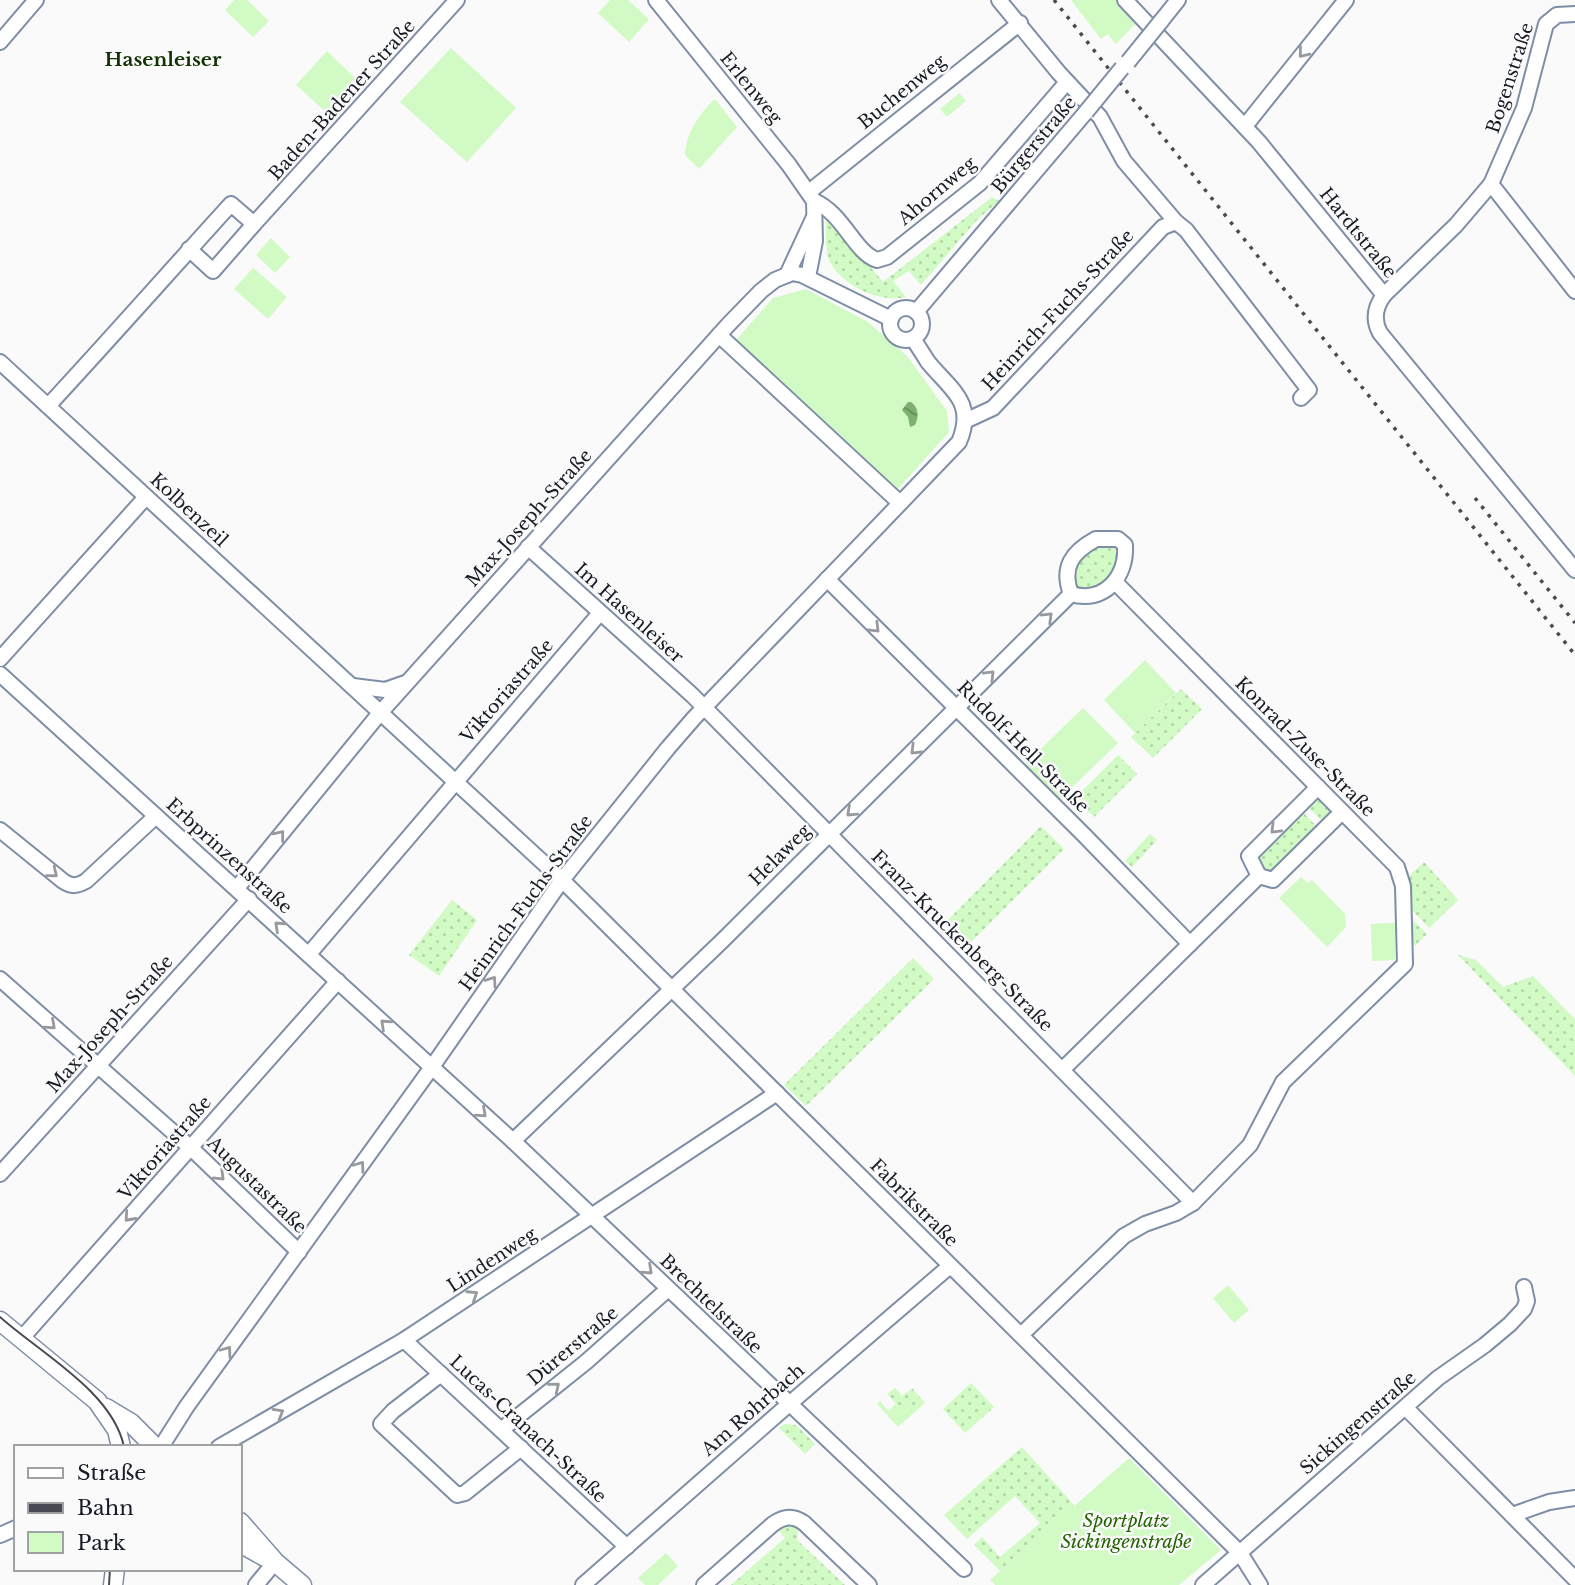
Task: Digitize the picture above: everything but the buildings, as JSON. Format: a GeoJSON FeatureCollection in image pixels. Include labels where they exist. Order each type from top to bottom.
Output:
{"type":"FeatureCollection","features":[{"type":"Feature","properties":{"kind":"main road"},"geometry":{"type":"LineString","coordinates":[[0,1321],[97,1401],[131,1423],[153,1445]]}},
{"type":"Feature","properties":{"kind":"main road"},"geometry":{"type":"LineString","coordinates":[[97,1401],[119,1438]]}},
{"type":"Feature","properties":{"kind":"main road"},"geometry":{"type":"LineString","coordinates":[[242,1524],[275,1562],[302,1585]]}},
{"type":"Feature","properties":{"kind":"main road"},"geometry":{"type":"LineString","coordinates":[[242,1544],[275,1562]]}},
{"type":"Feature","properties":{"kind":"street"},"geometry":{"type":"LineString","coordinates":[[0,42],[36,0]]}},
{"type":"Feature","properties":{"kind":"street","name":"Baden-Badener Straße"},"geometry":{"type":"LineString","coordinates":[[189,249],[213,271],[457,0]]}},
{"type":"Feature","properties":{"kind":"street","name":"Erlenweg"},"geometry":{"type":"LineString","coordinates":[[656,0],[812,197],[832,211],[867,255],[882,260]]}},
{"type":"Feature","properties":{"kind":"street"},"geometry":{"type":"LineString","coordinates":[[999,0],[1067,82],[1100,117],[1124,161],[1186,230],[1309,390],[1301,398]]}},
{"type":"Feature","properties":{"kind":"street","name":"Hardtstraße"},"geometry":{"type":"LineString","coordinates":[[1125,0],[1140,5],[1245,126],[1384,295],[1379,302],[1376,318],[1380,334],[1575,570]]}},
{"type":"Feature","properties":{"kind":"street","name":"Bürgerstraße"},"geometry":{"type":"LineString","coordinates":[[916,312],[1086,113],[1178,0]]}},
{"type":"Feature","properties":{"kind":"street"},"geometry":{"type":"LineString","coordinates":[[1245,126],[1346,0]]}},
{"type":"Feature","properties":{"kind":"street","name":"Bogenstraße"},"geometry":{"type":"LineString","coordinates":[[1384,295],[1455,225],[1491,184],[1524,108],[1546,24],[1557,15],[1575,13]]}},
{"type":"Feature","properties":{"kind":"street","name":"Buchenweg"},"geometry":{"type":"LineString","coordinates":[[812,197],[1020,23]]}},
{"type":"Feature","properties":{"kind":"street","name":"Ahornweg"},"geometry":{"type":"LineString","coordinates":[[882,260],[980,183],[1067,82]]}},
{"type":"Feature","properties":{"kind":"street"},"geometry":{"type":"LineString","coordinates":[[1491,184],[1575,291]]}},
{"type":"Feature","properties":{"kind":"street"},"geometry":{"type":"LineString","coordinates":[[808,276],[815,241],[812,197]]}},
{"type":"Feature","properties":{"kind":"street"},"geometry":{"type":"LineString","coordinates":[[48,406],[231,204],[254,224]]}},
{"type":"Feature","properties":{"kind":"street"},"geometry":{"type":"LineString","coordinates":[[813,218],[787,275],[808,276],[891,319]]}},
{"type":"Feature","properties":{"kind":"street","name":"Heinrich-Fuchs-Straße"},"geometry":{"type":"LineString","coordinates":[[965,421],[993,408],[1163,227],[1176,222]]}},
{"type":"Feature","properties":{"kind":"street","name":"Max-Joseph-Straße"},"geometry":{"type":"LineString","coordinates":[[237,888],[380,713],[528,547],[719,335],[761,291],[787,275]]}},
{"type":"Feature","properties":{"kind":"street"},"geometry":{"type":"LineString","coordinates":[[902,309],[916,312],[922,326],[913,339],[903,340],[894,334],[891,330],[891,319],[902,309]]}},
{"type":"Feature","properties":{"kind":"street"},"geometry":{"type":"LineString","coordinates":[[719,335],[900,503]]}},
{"type":"Feature","properties":{"kind":"street","name":"Heinrich-Fuchs-Straße"},"geometry":{"type":"LineString","coordinates":[[162,1445],[195,1395],[432,1067],[562,880],[668,748],[704,708],[959,442],[965,421],[961,401],[913,339]]}},
{"type":"Feature","properties":{"kind":"street","name":"Kolbenzeil"},"geometry":{"type":"LineString","coordinates":[[0,362],[562,880]]}},
{"type":"Feature","properties":{"kind":"street"},"geometry":{"type":"LineString","coordinates":[[0,659],[146,497]]}},
{"type":"Feature","properties":{"kind":"street"},"geometry":{"type":"LineString","coordinates":[[1118,538],[1125,545],[1125,563],[1116,583],[1096,595],[1081,597],[1071,594],[1067,569],[1080,550],[1096,539],[1118,538]]}},
{"type":"Feature","properties":{"kind":"street","name":"Im Hasenleiser"},"geometry":{"type":"LineString","coordinates":[[528,547],[704,708]]}},
{"type":"Feature","properties":{"kind":"street","name":"Rudolf-Hell-Straße"},"geometry":{"type":"LineString","coordinates":[[827,579],[1190,944]]}},
{"type":"Feature","properties":{"kind":"street","name":"Konrad-Zuse-Straße"},"geometry":{"type":"LineString","coordinates":[[1116,583],[1397,867],[1403,886],[1405,964],[1283,1082],[1250,1145],[1192,1203]]}},
{"type":"Feature","properties":{"kind":"street","name":"Helaweg"},"geometry":{"type":"LineString","coordinates":[[513,1141],[672,989],[1071,594]]}},
{"type":"Feature","properties":{"kind":"street","name":"Viktoriastraße"},"geometry":{"type":"LineString","coordinates":[[309,954],[600,613]]}},
{"type":"Feature","properties":{"kind":"street","name":"Erbprinzenstraße"},"geometry":{"type":"LineString","coordinates":[[0,674],[432,1067]]}},
{"type":"Feature","properties":{"kind":"street"},"geometry":{"type":"LineString","coordinates":[[352,685],[385,690],[408,681]]}},
{"type":"Feature","properties":{"kind":"street","name":"Franz-Kruckenberg-Straße"},"geometry":{"type":"LineString","coordinates":[[704,708],[1192,1203]]}},
{"type":"Feature","properties":{"kind":"street"},"geometry":{"type":"LineString","coordinates":[[1318,787],[1249,856],[1259,876],[1273,880],[1342,812]]}},
{"type":"Feature","properties":{"kind":"street"},"geometry":{"type":"LineString","coordinates":[[0,830],[69,886],[79,885],[156,816]]}},
{"type":"Feature","properties":{"kind":"street"},"geometry":{"type":"LineString","coordinates":[[1062,1070],[1259,876]]}},
{"type":"Feature","properties":{"kind":"street","name":"Fabrikstraße"},"geometry":{"type":"LineString","coordinates":[[562,880],[1240,1553],[1260,1585]]}},
{"type":"Feature","properties":{"kind":"street","name":"Max-Joseph-Straße"},"geometry":{"type":"LineString","coordinates":[[0,1174],[249,899]]}},
{"type":"Feature","properties":{"kind":"street","name":"Augustastraße"},"geometry":{"type":"LineString","coordinates":[[0,979],[191,1148],[299,1252]]}},
{"type":"Feature","properties":{"kind":"street","name":"Viktoriastraße"},"geometry":{"type":"LineString","coordinates":[[21,1339],[338,981]]}},
{"type":"Feature","properties":{"kind":"street","name":"Brechtelstraße"},"geometry":{"type":"LineString","coordinates":[[432,1067],[964,1569]]}},
{"type":"Feature","properties":{"kind":"street","name":"Lindenweg"},"geometry":{"type":"LineString","coordinates":[[222,1445],[404,1340],[777,1093]]}},
{"type":"Feature","properties":{"kind":"street"},"geometry":{"type":"LineString","coordinates":[[1021,1335],[1124,1236],[1192,1203]]}},
{"type":"Feature","properties":{"kind":"street","name":"Am Rohrbach"},"geometry":{"type":"LineString","coordinates":[[583,1585],[950,1266]]}},
{"type":"Feature","properties":{"kind":"street","name":"Sickingenstraße"},"geometry":{"type":"LineString","coordinates":[[1203,1585],[1438,1378],[1485,1345],[1518,1317],[1527,1301],[1524,1287]]}},
{"type":"Feature","properties":{"kind":"street","name":"Dürerstraße"},"geometry":{"type":"LineString","coordinates":[[501,1430],[586,1362],[668,1289]]}},
{"type":"Feature","properties":{"kind":"street","name":"Lucas-Cranach-Straße"},"geometry":{"type":"LineString","coordinates":[[404,1340],[627,1547]]}},
{"type":"Feature","properties":{"kind":"street"},"geometry":{"type":"LineString","coordinates":[[441,1374],[393,1411],[381,1424],[457,1495],[465,1493],[521,1448]]}},
{"type":"Feature","properties":{"kind":"street"},"geometry":{"type":"LineString","coordinates":[[1406,1408],[1575,1579]]}},
{"type":"Feature","properties":{"kind":"street"},"geometry":{"type":"LineString","coordinates":[[1512,1515],[1549,1502],[1575,1499]]}},
{"type":"Feature","properties":{"kind":"street"},"geometry":{"type":"LineString","coordinates":[[704,1585],[780,1518],[792,1517],[804,1523],[869,1585]]}},
{"type":"Feature","properties":{"kind":"street"},"geometry":{"type":"LineString","coordinates":[[256,1585],[275,1562]]}},
{"type":"Feature","properties":{"kind":"green space"},"geometry":{"type":"Polygon","coordinates":[[[234,0],[247,0],[269,21],[253,37],[225,10],[234,0]]]}},
{"type":"Feature","properties":{"kind":"green space"},"geometry":{"type":"Polygon","coordinates":[[[610,0],[628,0],[649,19],[629,42],[598,13],[610,0]]]}},
{"type":"Feature","properties":{"kind":"green space"},"geometry":{"type":"Polygon","coordinates":[[[1071,0],[1116,0],[1137,22],[1116,44],[1108,34],[1101,39],[1071,0]]]}},
{"type":"Feature","properties":{"kind":"green space"},"geometry":{"type":"Polygon","coordinates":[[[451,48],[516,108],[467,162],[400,102],[451,48]]]}},
{"type":"Feature","properties":{"kind":"green space"},"geometry":{"type":"Polygon","coordinates":[[[327,51],[355,78],[351,82],[354,86],[328,114],[296,85],[327,51]]]}},
{"type":"Feature","properties":{"kind":"green space"},"geometry":{"type":"Polygon","coordinates":[[[959,93],[966,101],[947,117],[940,109],[959,93]]]}},
{"type":"Feature","properties":{"kind":"green space"},"geometry":{"type":"Polygon","coordinates":[[[1070,98],[1077,105],[1070,114],[1066,111],[1003,188],[996,189],[1005,176],[1000,172],[1004,167],[1008,170],[1030,145],[1026,141],[1030,137],[1034,140],[1070,98]]]}},
{"type":"Feature","properties":{"kind":"green space"},"geometry":{"type":"Polygon","coordinates":[[[715,99],[737,127],[699,169],[685,155],[686,147],[694,124],[715,99]]]}},
{"type":"Feature","properties":{"kind":"green space"},"geometry":{"type":"Polygon","coordinates":[[[992,197],[999,201],[977,220],[921,285],[909,271],[893,281],[906,297],[884,298],[861,290],[840,276],[828,257],[826,218],[829,218],[883,282],[992,197]]]}},
{"type":"Feature","properties":{"kind":"green space"},"geometry":{"type":"Polygon","coordinates":[[[271,238],[290,257],[275,273],[256,255],[271,238]]]}},
{"type":"Feature","properties":{"kind":"green space"},"geometry":{"type":"Polygon","coordinates":[[[253,268],[287,297],[268,319],[234,289],[253,268]]]}},
{"type":"Feature","properties":{"kind":"green space"},"geometry":{"type":"Polygon","coordinates":[[[806,289],[868,322],[907,356],[947,411],[949,432],[897,490],[736,340],[773,298],[806,289]]]}},
{"type":"Feature","properties":{"kind":"green space"},"geometry":{"type":"Polygon","coordinates":[[[1115,543],[1120,547],[1119,557],[1108,580],[1094,588],[1075,589],[1076,570],[1084,556],[1097,547],[1115,543]]]}},
{"type":"Feature","properties":{"kind":"green space"},"geometry":{"type":"Polygon","coordinates":[[[1145,660],[1176,693],[1135,733],[1104,700],[1145,660]]]}},
{"type":"Feature","properties":{"kind":"green space"},"geometry":{"type":"Polygon","coordinates":[[[1181,689],[1202,709],[1153,758],[1131,737],[1181,689]]]}},
{"type":"Feature","properties":{"kind":"green space"},"geometry":{"type":"Polygon","coordinates":[[[1083,708],[1118,743],[1058,801],[1023,766],[1083,708]]]}},
{"type":"Feature","properties":{"kind":"green space"},"geometry":{"type":"Polygon","coordinates":[[[1118,755],[1137,774],[1094,817],[1075,798],[1118,755]]]}},
{"type":"Feature","properties":{"kind":"green space"},"geometry":{"type":"Polygon","coordinates":[[[1318,799],[1332,814],[1323,822],[1309,808],[1318,799]]]}},
{"type":"Feature","properties":{"kind":"green space"},"geometry":{"type":"Polygon","coordinates":[[[1303,812],[1318,828],[1270,876],[1255,861],[1303,812]]]}},
{"type":"Feature","properties":{"kind":"green space"},"geometry":{"type":"Polygon","coordinates":[[[1041,826],[1064,849],[970,943],[948,920],[1041,826]]]}},
{"type":"Feature","properties":{"kind":"green space"},"geometry":{"type":"Polygon","coordinates":[[[1150,834],[1157,840],[1132,867],[1125,861],[1150,834]]]}},
{"type":"Feature","properties":{"kind":"green space"},"geometry":{"type":"Polygon","coordinates":[[[1424,862],[1458,900],[1429,928],[1409,907],[1410,875],[1424,862]]]}},
{"type":"Feature","properties":{"kind":"green space"},"geometry":{"type":"Polygon","coordinates":[[[1301,877],[1308,883],[1312,880],[1345,914],[1346,927],[1327,947],[1279,898],[1301,877]]]}},
{"type":"Feature","properties":{"kind":"green space"},"geometry":{"type":"Polygon","coordinates":[[[452,900],[477,920],[439,976],[409,955],[452,900]]]}},
{"type":"Feature","properties":{"kind":"green space"},"geometry":{"type":"Polygon","coordinates":[[[1411,918],[1427,934],[1415,946],[1411,944],[1411,918]]]}},
{"type":"Feature","properties":{"kind":"green space"},"geometry":{"type":"Polygon","coordinates":[[[1395,923],[1395,960],[1372,961],[1371,924],[1395,923]]]}},
{"type":"Feature","properties":{"kind":"green space"},"geometry":{"type":"Polygon","coordinates":[[[1458,955],[1476,960],[1503,987],[1533,976],[1575,1019],[1575,1076],[1458,955]]]}},
{"type":"Feature","properties":{"kind":"green space"},"geometry":{"type":"Polygon","coordinates":[[[913,958],[934,979],[806,1106],[784,1085],[913,958]]]}},
{"type":"Feature","properties":{"kind":"green space"},"geometry":{"type":"Polygon","coordinates":[[[1228,1285],[1249,1310],[1234,1323],[1213,1298],[1228,1285]]]}},
{"type":"Feature","properties":{"kind":"green space"},"geometry":{"type":"Polygon","coordinates":[[[971,1383],[994,1407],[965,1433],[943,1409],[971,1383]]]}},
{"type":"Feature","properties":{"kind":"green space"},"geometry":{"type":"Polygon","coordinates":[[[895,1388],[902,1396],[912,1388],[925,1403],[898,1427],[877,1404],[880,1401],[898,1422],[900,1408],[887,1394],[895,1388]]]}},
{"type":"Feature","properties":{"kind":"green space"},"geometry":{"type":"Polygon","coordinates":[[[907,1402],[913,1409],[898,1422],[888,1411],[896,1404],[900,1408],[907,1402]]]}},
{"type":"Feature","properties":{"kind":"green space"},"geometry":{"type":"Polygon","coordinates":[[[784,1424],[796,1425],[815,1444],[805,1454],[779,1428],[784,1424]]]}},
{"type":"Feature","properties":{"kind":"green space"},"geometry":{"type":"Polygon","coordinates":[[[1022,1447],[1075,1506],[1000,1571],[974,1545],[982,1537],[1000,1557],[1040,1523],[1015,1496],[967,1539],[944,1515],[1022,1447]]]}},
{"type":"Feature","properties":{"kind":"green space","name":"Sportplatz Sickingenstraße"},"geometry":{"type":"Polygon","coordinates":[[[1129,1458],[1221,1550],[1179,1585],[995,1585],[990,1580],[1129,1458]]]}},
{"type":"Feature","properties":{"kind":"green space"},"geometry":{"type":"Polygon","coordinates":[[[786,1522],[799,1528],[797,1540],[845,1585],[731,1585],[785,1538],[777,1529],[786,1522]]]}},
{"type":"Feature","properties":{"kind":"green space"},"geometry":{"type":"Polygon","coordinates":[[[666,1553],[678,1566],[658,1585],[645,1585],[638,1578],[666,1553]]]}},
{"type":"Feature","properties":{"kind":"water"},"geometry":{"type":"Polygon","coordinates":[[[908,402],[914,404],[918,413],[915,425],[910,427],[908,417],[902,410],[908,402]]]}},
{"type":"Feature","properties":{"kind":"tram line"},"geometry":{"type":"LineString","coordinates":[[0,1317],[90,1391],[106,1409],[117,1427],[123,1445]]}},
{"type":"Feature","properties":{"kind":"tram line"},"geometry":{"type":"LineString","coordinates":[[109,1585],[110,1571]]}},
{"type":"Feature","properties":{"kind":"railway"},"geometry":{"type":"LineString","coordinates":[[1054,0],[1575,655]]}},
{"type":"Feature","properties":{"kind":"railway"},"geometry":{"type":"LineString","coordinates":[[1475,498],[1575,623]]}},
{"type":"Feature","properties":{"kind":"district","name":"Hasenleiser"},"geometry":{"type":"Point","coordinates":[163,59]}}]}
